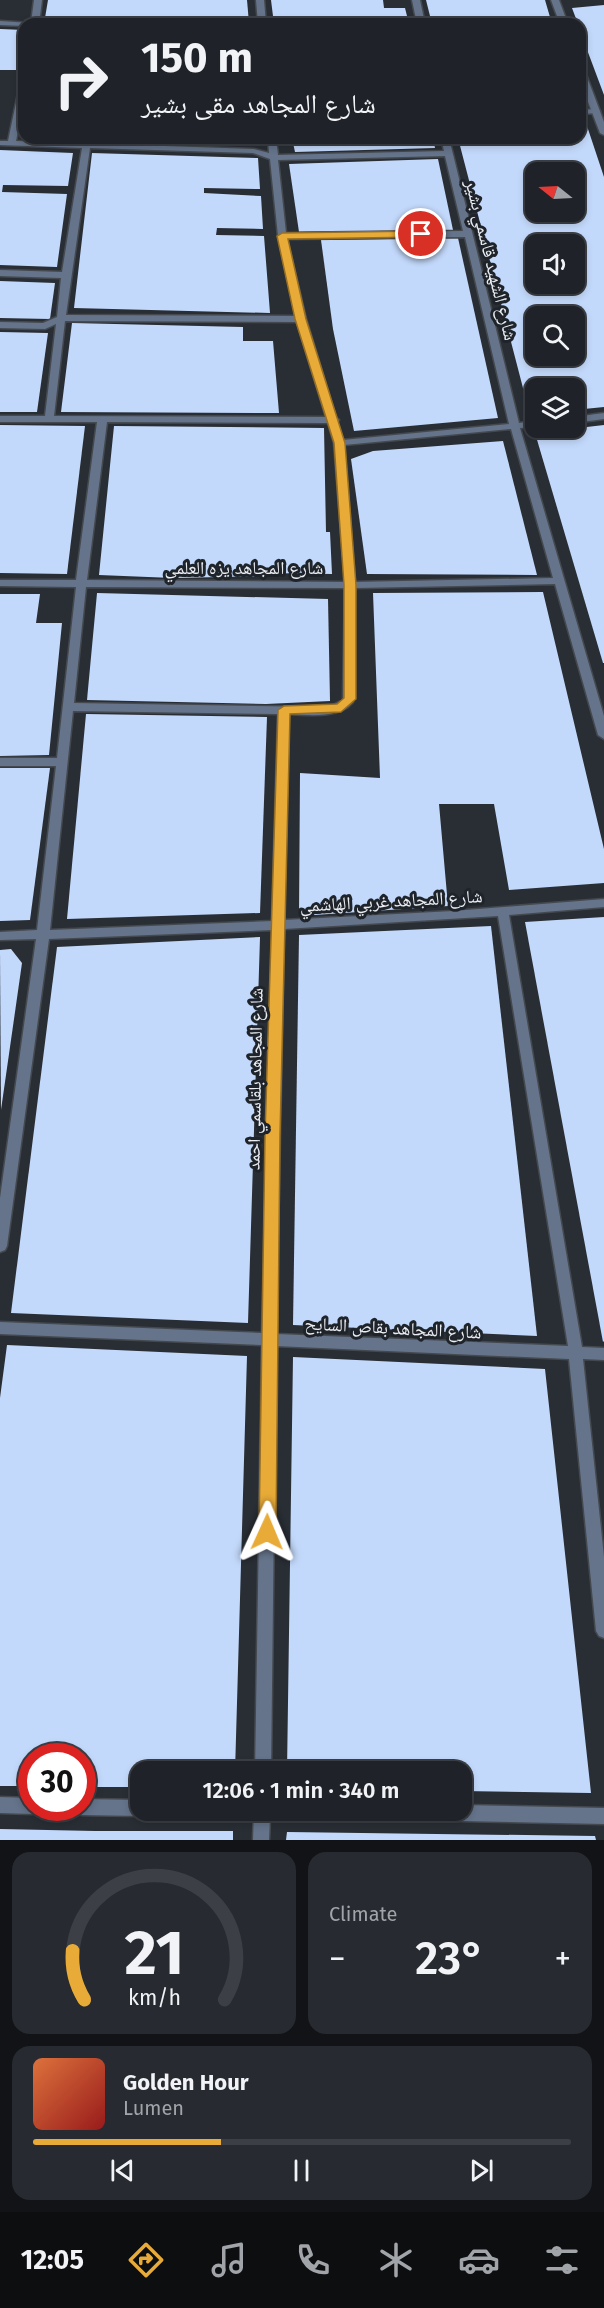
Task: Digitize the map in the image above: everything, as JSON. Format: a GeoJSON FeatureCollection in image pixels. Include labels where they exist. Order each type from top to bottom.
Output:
{"type":"FeatureCollection","features":[{"type":"Feature","properties":{"kind":"street"},"geometry":{"type":"LineString","coordinates":[[36,18],[38,0]]}},
{"type":"Feature","properties":{"kind":"street"},"geometry":{"type":"LineString","coordinates":[[260,0],[262,18]]}},
{"type":"Feature","properties":{"kind":"street"},"geometry":{"type":"LineString","coordinates":[[416,0],[420,18]]}},
{"type":"Feature","properties":{"kind":"street"},"geometry":{"type":"LineString","coordinates":[[555,0],[562,18]]}},
{"type":"Feature","properties":{"kind":"street"},"geometry":{"type":"LineString","coordinates":[[0,23],[18,24]]}},
{"type":"Feature","properties":{"kind":"street"},"geometry":{"type":"LineString","coordinates":[[586,85],[604,134]]}},
{"type":"Feature","properties":{"kind":"street"},"geometry":{"type":"LineString","coordinates":[[11,144],[18,110]]}},
{"type":"Feature","properties":{"kind":"street"},"geometry":{"type":"LineString","coordinates":[[586,112],[596,111]]}},
{"type":"Feature","properties":{"kind":"street"},"geometry":{"type":"LineString","coordinates":[[0,143],[254,151],[276,158],[449,153]]}},
{"type":"Feature","properties":{"kind":"street"},"geometry":{"type":"LineString","coordinates":[[69,707],[284,710],[341,708],[348,702],[350,585],[339,443],[334,420],[301,319],[282,236],[273,144]]}},
{"type":"Feature","properties":{"kind":"street","name":"شارع الشهيد قاسمي بشير"},"geometry":{"type":"LineString","coordinates":[[447,144],[515,427],[604,735]]}},
{"type":"Feature","properties":{"kind":"street"},"geometry":{"type":"LineString","coordinates":[[49,420],[66,275],[86,146]]}},
{"type":"Feature","properties":{"kind":"street"},"geometry":{"type":"LineString","coordinates":[[282,236],[467,234]]}},
{"type":"Feature","properties":{"kind":"street"},"geometry":{"type":"LineString","coordinates":[[0,273],[66,275]]}},
{"type":"Feature","properties":{"kind":"street"},"geometry":{"type":"LineString","coordinates":[[0,325],[45,326],[62,318],[301,319]]}},
{"type":"Feature","properties":{"kind":"street"},"geometry":{"type":"LineString","coordinates":[[585,419],[604,416]]}},
{"type":"Feature","properties":{"kind":"street"},"geometry":{"type":"LineString","coordinates":[[0,419],[334,420]]}},
{"type":"Feature","properties":{"kind":"street"},"geometry":{"type":"LineString","coordinates":[[0,1246],[43,935],[81,584],[102,420]]}},
{"type":"Feature","properties":{"kind":"street"},"geometry":{"type":"LineString","coordinates":[[339,443],[525,426]]}},
{"type":"Feature","properties":{"kind":"street","name":"شارع المجاهد يزه العلمي"},"geometry":{"type":"LineString","coordinates":[[0,583],[350,585],[561,581]]}},
{"type":"Feature","properties":{"kind":"street","name":"شارع المجاهد بلقاسمي احمد"},"geometry":{"type":"LineString","coordinates":[[263,1761],[273,1135],[284,710]]}},
{"type":"Feature","properties":{"kind":"street"},"geometry":{"type":"LineString","coordinates":[[0,762],[63,762]]}},
{"type":"Feature","properties":{"kind":"street","name":"شارع المجاهد غربي الهاشمي"},"geometry":{"type":"LineString","coordinates":[[0,936],[503,913],[604,903]]}},
{"type":"Feature","properties":{"kind":"street"},"geometry":{"type":"LineString","coordinates":[[503,913],[576,1354],[604,1631]]}},
{"type":"Feature","properties":{"kind":"street","name":"شارع المجاهد بقاص السايح"},"geometry":{"type":"LineString","coordinates":[[0,1328],[604,1354]]}},
{"type":"Feature","properties":{"kind":"street"},"geometry":{"type":"LineString","coordinates":[[0,1805],[18,1806]]}},
{"type":"Feature","properties":{"kind":"street"},"geometry":{"type":"LineString","coordinates":[[96,1807],[130,1808]]}},
{"type":"Feature","properties":{"kind":"street"},"geometry":{"type":"LineString","coordinates":[[472,1814],[604,1816]]}},
{"type":"Feature","properties":{"kind":"street"},"geometry":{"type":"LineString","coordinates":[[261,1840],[262,1821]]}},
{"type":"Feature","properties":{"kind":"building"},"geometry":{"type":"Polygon","coordinates":[[[48,0],[247,0],[249,18],[45,18],[48,0]]]}},
{"type":"Feature","properties":{"kind":"building"},"geometry":{"type":"Polygon","coordinates":[[[271,0],[383,0],[384,8],[405,8],[408,18],[273,18],[271,0]]]}},
{"type":"Feature","properties":{"kind":"building"},"geometry":{"type":"Polygon","coordinates":[[[426,0],[545,0],[550,18],[430,18],[426,0]]]}},
{"type":"Feature","properties":{"kind":"building"},"geometry":{"type":"Polygon","coordinates":[[[604,5],[604,95],[586,47],[586,18],[576,18],[572,8],[604,5]]]}},
{"type":"Feature","properties":{"kind":"building"},"geometry":{"type":"Polygon","coordinates":[[[0,29],[18,30],[17,70],[0,70],[0,29]]]}},
{"type":"Feature","properties":{"kind":"building"},"geometry":{"type":"Polygon","coordinates":[[[586,123],[604,177],[604,407],[585,409],[585,378],[525,378],[525,396],[460,144],[586,144],[586,123]]]}},
{"type":"Feature","properties":{"kind":"building"},"geometry":{"type":"Polygon","coordinates":[[[293,144],[434,144],[435,148],[295,152],[293,144]]]}},
{"type":"Feature","properties":{"kind":"building"},"geometry":{"type":"Polygon","coordinates":[[[0,150],[73,153],[68,186],[3,185],[2,192],[67,194],[57,267],[0,265],[0,150]]]}},
{"type":"Feature","properties":{"kind":"building"},"geometry":{"type":"Polygon","coordinates":[[[92,153],[258,158],[260,189],[204,188],[204,193],[261,196],[263,229],[217,228],[216,235],[264,236],[270,313],[74,308],[92,153]]]}},
{"type":"Feature","properties":{"kind":"building"},"geometry":{"type":"Polygon","coordinates":[[[438,159],[453,230],[299,232],[289,164],[438,159]]]}},
{"type":"Feature","properties":{"kind":"building"},"geometry":{"type":"Polygon","coordinates":[[[458,238],[498,418],[354,431],[333,329],[321,240],[458,238]]]}},
{"type":"Feature","properties":{"kind":"building"},"geometry":{"type":"Polygon","coordinates":[[[0,281],[55,283],[50,319],[0,318],[0,281]]]}},
{"type":"Feature","properties":{"kind":"building"},"geometry":{"type":"Polygon","coordinates":[[[72,323],[243,327],[243,341],[273,341],[279,413],[61,412],[72,323]]]}},
{"type":"Feature","properties":{"kind":"building"},"geometry":{"type":"Polygon","coordinates":[[[0,332],[48,333],[37,412],[0,412],[0,332]]]}},
{"type":"Feature","properties":{"kind":"building"},"geometry":{"type":"Polygon","coordinates":[[[0,425],[85,426],[67,574],[0,573],[0,425]]]}},
{"type":"Feature","properties":{"kind":"building"},"geometry":{"type":"Polygon","coordinates":[[[604,425],[604,663],[536,438],[585,438],[585,427],[604,425]]]}},
{"type":"Feature","properties":{"kind":"building"},"geometry":{"type":"Polygon","coordinates":[[[114,426],[324,428],[326,532],[330,532],[332,574],[265,573],[266,576],[173,578],[99,575],[114,426]]]}},
{"type":"Feature","properties":{"kind":"building"},"geometry":{"type":"Polygon","coordinates":[[[503,441],[537,575],[367,574],[351,459],[373,451],[503,441]]]}},
{"type":"Feature","properties":{"kind":"building"},"geometry":{"type":"Polygon","coordinates":[[[543,592],[604,849],[604,883],[509,890],[494,804],[439,804],[448,906],[299,916],[300,773],[380,778],[373,593],[543,592]]]}},
{"type":"Feature","properties":{"kind":"building"},"geometry":{"type":"Polygon","coordinates":[[[97,593],[328,599],[330,701],[266,704],[87,700],[97,593]]]}},
{"type":"Feature","properties":{"kind":"building"},"geometry":{"type":"Polygon","coordinates":[[[0,594],[40,594],[36,623],[62,623],[49,755],[0,756],[0,594]]]}},
{"type":"Feature","properties":{"kind":"building"},"geometry":{"type":"Polygon","coordinates":[[[86,714],[267,717],[260,913],[67,919],[86,714]]]}},
{"type":"Feature","properties":{"kind":"building"},"geometry":{"type":"Polygon","coordinates":[[[0,768],[50,768],[30,920],[0,921],[0,768]]]}},
{"type":"Feature","properties":{"kind":"building"},"geometry":{"type":"Polygon","coordinates":[[[604,917],[604,1341],[603,1342],[525,922],[604,917]]]}},
{"type":"Feature","properties":{"kind":"building"},"geometry":{"type":"Polygon","coordinates":[[[491,926],[537,1336],[293,1325],[299,935],[491,926]]]}},
{"type":"Feature","properties":{"kind":"building"},"geometry":{"type":"Polygon","coordinates":[[[260,937],[248,1323],[11,1313],[57,947],[260,937]]]}},
{"type":"Feature","properties":{"kind":"building"},"geometry":{"type":"Polygon","coordinates":[[[11,949],[22,963],[1,1110],[0,950],[11,949]]]}},
{"type":"Feature","properties":{"kind":"building"},"geometry":{"type":"Polygon","coordinates":[[[7,1345],[247,1356],[235,1761],[130,1761],[130,1787],[96,1787],[96,1743],[18,1743],[18,1786],[0,1786],[0,1398],[7,1345]]]}},
{"type":"Feature","properties":{"kind":"building"},"geometry":{"type":"Polygon","coordinates":[[[293,1357],[545,1369],[591,1793],[472,1791],[472,1761],[287,1761],[293,1357]]]}},
{"type":"Feature","properties":{"kind":"building"},"geometry":{"type":"Polygon","coordinates":[[[0,1829],[233,1831],[233,1840],[0,1840],[0,1829]]]}},
{"type":"Feature","properties":{"kind":"building"},"geometry":{"type":"Polygon","coordinates":[[[287,1832],[595,1836],[596,1840],[286,1840],[287,1832]]]}},
{"type":"Feature","properties":{"kind":"route"},"geometry":{"type":"LineString","coordinates":[[267,1532],[273,1135],[284,710],[341,708],[350,699],[350,585],[339,443],[334,420],[301,319],[282,236],[421,234]]}}]}
